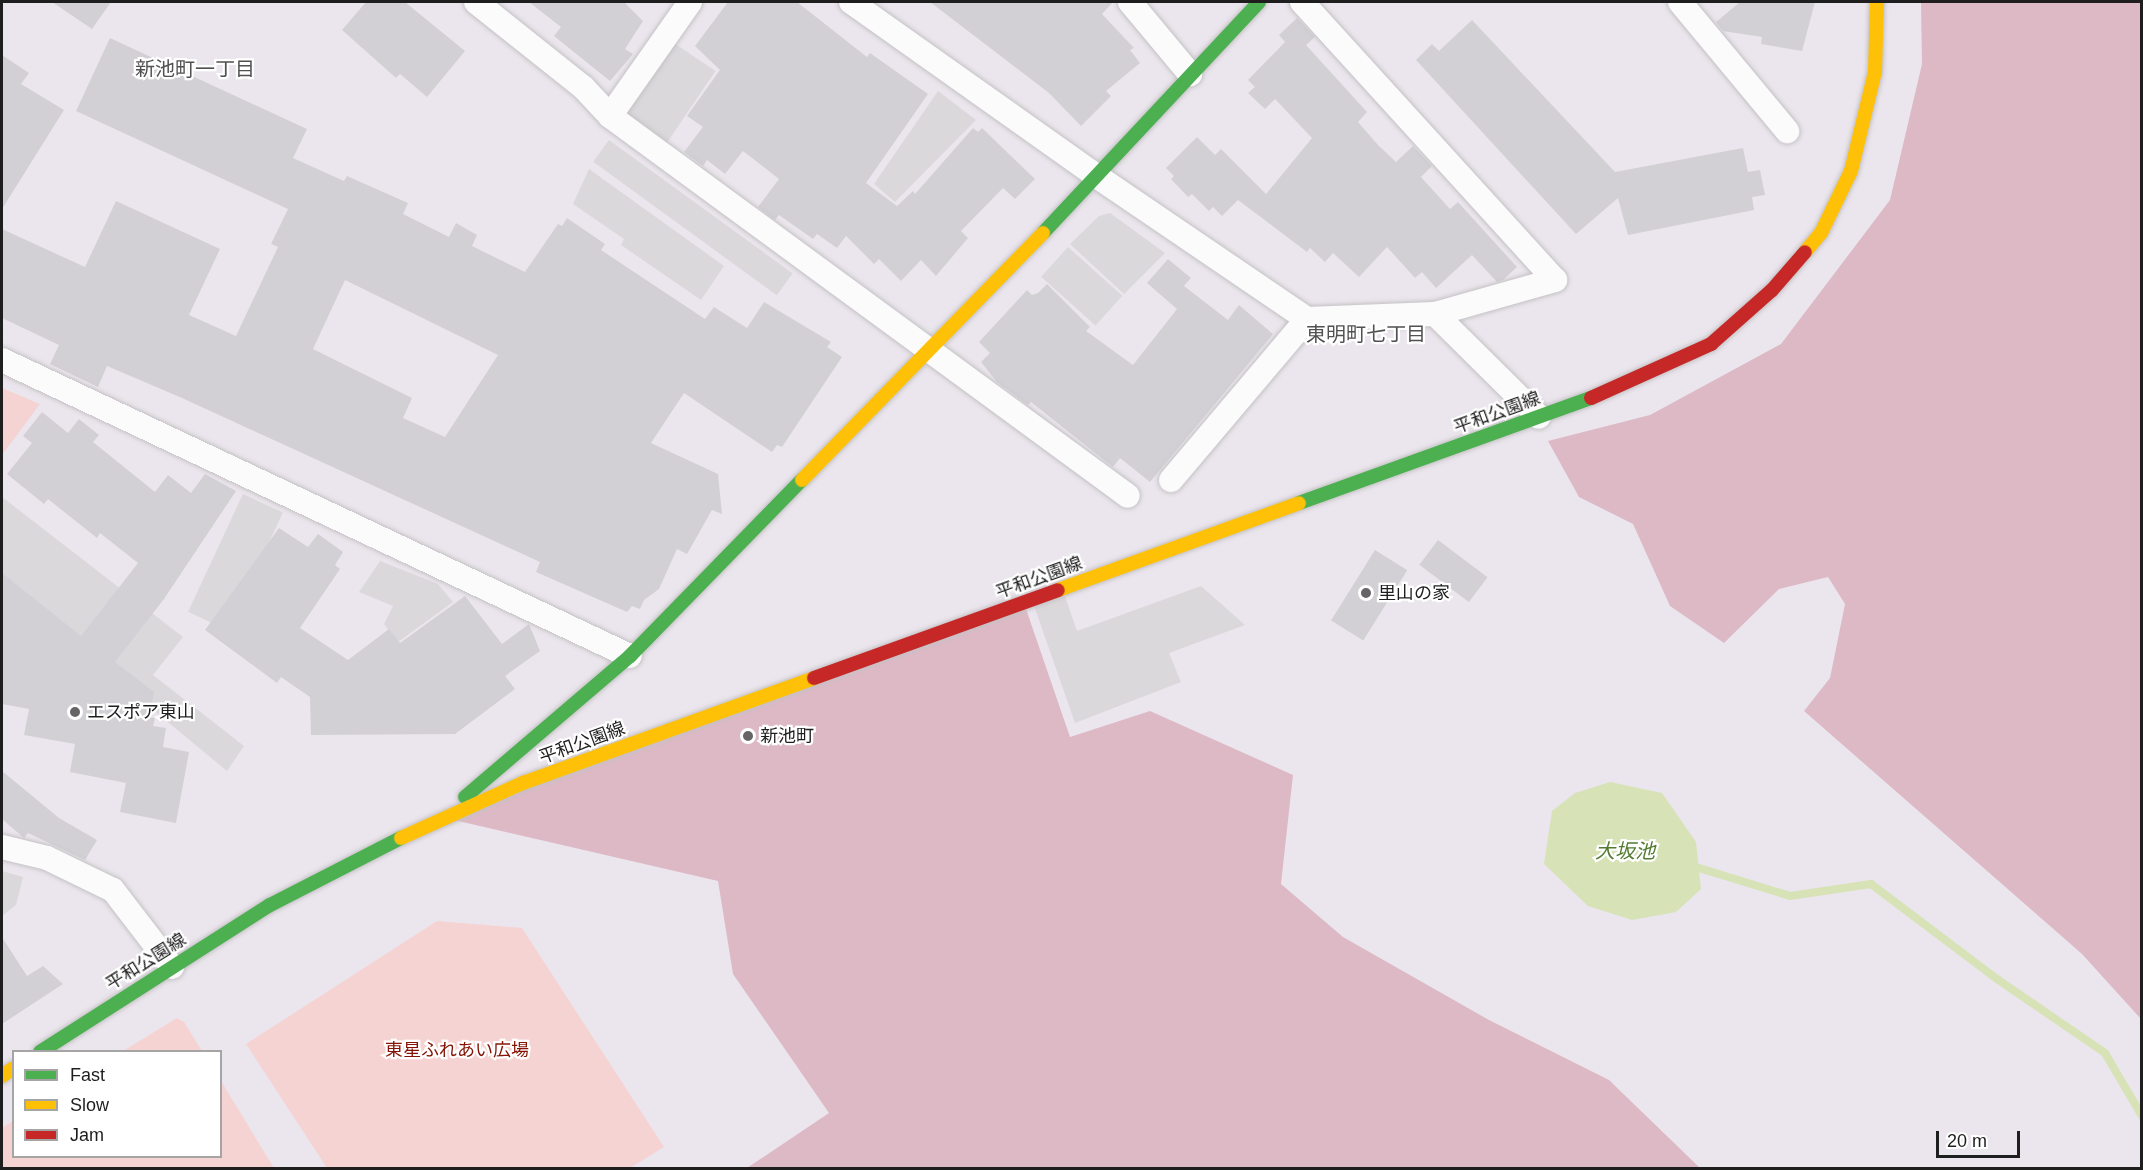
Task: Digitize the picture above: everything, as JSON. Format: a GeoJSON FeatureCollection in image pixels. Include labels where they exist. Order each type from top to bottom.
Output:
{"type":"FeatureCollection","features":[{"type":"Feature","properties":{"kind":"street"},"geometry":{"type":"LineString","coordinates":[[476,2],[583,87],[610,116],[1128,496]]}},
{"type":"Feature","properties":{"kind":"street"},"geometry":{"type":"LineString","coordinates":[[610,116],[690,2]]}},
{"type":"Feature","properties":{"kind":"street"},"geometry":{"type":"LineString","coordinates":[[851,2],[1098,177],[1307,319],[1435,314],[1555,280],[1302,2]]}},
{"type":"Feature","properties":{"kind":"street"},"geometry":{"type":"LineString","coordinates":[[1130,2],[1190,74]]}},
{"type":"Feature","properties":{"kind":"street"},"geometry":{"type":"LineString","coordinates":[[441,817],[630,656],[1098,177],[1190,74],[1259,2]]}},
{"type":"Feature","properties":{"kind":"street"},"geometry":{"type":"LineString","coordinates":[[1680,2],[1787,131]]}},
{"type":"Feature","properties":{"kind":"street","name":"平和公園線"},"geometry":{"type":"LineString","coordinates":[[43,1050],[270,905],[441,817],[534,779],[1604,393],[1711,344],[1772,290],[1821,233],[1851,171],[1875,72],[1877,2]]}},
{"type":"Feature","properties":{"kind":"street"},"geometry":{"type":"LineString","coordinates":[[1435,314],[1539,417]]}},
{"type":"Feature","properties":{"kind":"street"},"geometry":{"type":"LineString","coordinates":[[1171,480],[1307,319]]}},
{"type":"Feature","properties":{"kind":"street"},"geometry":{"type":"LineString","coordinates":[[2,360],[630,656]]}},
{"type":"Feature","properties":{"kind":"street"},"geometry":{"type":"LineString","coordinates":[[2,848],[47,858],[113,890],[172,967]]}},
{"type":"Feature","properties":{"kind":"shaded area"},"geometry":{"type":"Polygon","coordinates":[[[1921,2],[2141,2],[2141,1019],[2082,954],[1804,711],[1830,678],[1845,604],[1828,577],[1779,589],[1724,643],[1670,606],[1633,524],[1579,497],[1548,441],[1650,415],[1781,344],[1890,200],[1922,64],[1921,2]]]}},
{"type":"Feature","properties":{"kind":"shaded area"},"geometry":{"type":"Polygon","coordinates":[[[674,43],[715,71],[667,143],[625,115],[674,43]]]}},
{"type":"Feature","properties":{"kind":"shaded area"},"geometry":{"type":"Polygon","coordinates":[[[938,91],[976,120],[895,202],[874,184],[938,91]]]}},
{"type":"Feature","properties":{"kind":"shaded area"},"geometry":{"type":"Polygon","coordinates":[[[609,140],[793,273],[777,295],[593,162],[609,140]]]}},
{"type":"Feature","properties":{"kind":"shaded area"},"geometry":{"type":"Polygon","coordinates":[[[589,169],[724,266],[701,300],[621,245],[624,239],[573,204],[589,169]]]}},
{"type":"Feature","properties":{"kind":"shaded area"},"geometry":{"type":"Polygon","coordinates":[[[1110,213],[1165,253],[1124,294],[1070,244],[1099,216],[1110,213]]]}},
{"type":"Feature","properties":{"kind":"shaded area"},"geometry":{"type":"Polygon","coordinates":[[[1068,247],[1122,296],[1095,326],[1041,277],[1068,247]]]}},
{"type":"Feature","properties":{"kind":"shaded area"},"geometry":{"type":"Polygon","coordinates":[[[243,494],[283,513],[228,630],[188,612],[243,494]]]}},
{"type":"Feature","properties":{"kind":"shaded area"},"geometry":{"type":"Polygon","coordinates":[[[2,497],[183,637],[153,675],[244,746],[227,771],[2,585],[2,497]]]}},
{"type":"Feature","properties":{"kind":"shaded area"},"geometry":{"type":"Polygon","coordinates":[[[380,561],[438,584],[453,602],[398,642],[384,624],[393,606],[359,592],[380,561]]]}},
{"type":"Feature","properties":{"kind":"shaded area"},"geometry":{"type":"Polygon","coordinates":[[[1201,586],[1245,625],[1169,653],[1181,682],[1075,723],[1032,600],[1062,588],[1077,631],[1201,586]]]}},
{"type":"Feature","properties":{"kind":"shaded area"},"geometry":{"type":"Polygon","coordinates":[[[1026,609],[1070,737],[1150,711],[1293,775],[1281,884],[1343,937],[1489,1020],[1609,1080],[1700,1168],[747,1168],[829,1113],[733,974],[718,881],[441,817],[1026,609]]]}},
{"type":"Feature","properties":{"kind":"shaded area"},"geometry":{"type":"Polygon","coordinates":[[[2,871],[23,877],[16,905],[2,916],[2,871]]]}},
{"type":"Feature","properties":{"kind":"green space"},"geometry":{"type":"Polygon","coordinates":[[[2,388],[40,404],[2,455],[2,388]]]}},
{"type":"Feature","properties":{"kind":"green space","name":"東星ふれあい広場"},"geometry":{"type":"Polygon","coordinates":[[[437,921],[522,928],[664,1147],[630,1168],[327,1168],[246,1044],[437,921]]]}},
{"type":"Feature","properties":{"kind":"green space"},"geometry":{"type":"Polygon","coordinates":[[[177,1018],[184,1022],[201,1050],[125,1050],[177,1018]]]}},
{"type":"Feature","properties":{"kind":"green space"},"geometry":{"type":"Polygon","coordinates":[[[222,1083],[274,1168],[2,1168],[2,1128],[12,1122],[12,1158],[222,1158],[222,1083]]]}},
{"type":"Feature","properties":{"kind":"water","name":"大坂池"},"geometry":{"type":"Polygon","coordinates":[[[1610,782],[1662,793],[1696,842],[1701,889],[1676,912],[1632,920],[1588,906],[1544,864],[1552,811],[1575,793],[1610,782]]]}},
{"type":"Feature","properties":{"kind":"building"},"geometry":{"type":"Polygon","coordinates":[[[52,2],[111,2],[92,29],[52,2]]]}},
{"type":"Feature","properties":{"kind":"building"},"geometry":{"type":"Polygon","coordinates":[[[366,2],[405,2],[465,51],[427,97],[400,74],[396,78],[342,30],[366,2]]]}},
{"type":"Feature","properties":{"kind":"building"},"geometry":{"type":"Polygon","coordinates":[[[529,2],[624,2],[643,21],[625,49],[633,54],[610,81],[554,36],[561,27],[529,2]]]}},
{"type":"Feature","properties":{"kind":"building"},"geometry":{"type":"Polygon","coordinates":[[[728,2],[797,2],[867,57],[870,53],[928,94],[866,183],[897,206],[913,191],[915,194],[973,128],[978,132],[982,128],[1035,179],[1015,199],[1003,188],[961,231],[968,238],[936,276],[921,260],[901,281],[879,259],[874,264],[846,236],[837,248],[817,234],[813,239],[779,215],[775,220],[758,207],[779,179],[743,151],[725,174],[707,160],[703,166],[684,152],[703,127],[687,116],[720,70],[695,46],[728,2]]]}},
{"type":"Feature","properties":{"kind":"building"},"geometry":{"type":"Polygon","coordinates":[[[930,2],[1113,2],[1102,14],[1134,48],[1130,50],[1140,63],[1106,91],[1111,96],[1081,126],[1049,93],[930,2]]]}},
{"type":"Feature","properties":{"kind":"building"},"geometry":{"type":"Polygon","coordinates":[[[1740,2],[1815,2],[1802,51],[1761,44],[1762,37],[1723,31],[1716,22],[1740,2]]]}},
{"type":"Feature","properties":{"kind":"building"},"geometry":{"type":"Polygon","coordinates":[[[1297,18],[1315,37],[1306,45],[1367,112],[1358,122],[1378,145],[1396,162],[1413,146],[1432,166],[1421,177],[1450,209],[1458,202],[1517,267],[1503,280],[1497,282],[1472,255],[1436,288],[1422,272],[1415,278],[1387,247],[1359,277],[1333,253],[1325,262],[1310,248],[1307,252],[1238,200],[1222,216],[1213,207],[1209,211],[1192,194],[1188,197],[1171,179],[1174,176],[1166,168],[1197,137],[1215,155],[1221,149],[1266,194],[1312,138],[1275,99],[1265,109],[1248,93],[1255,87],[1248,80],[1285,42],[1279,35],[1297,18]]]}},
{"type":"Feature","properties":{"kind":"building"},"geometry":{"type":"Polygon","coordinates":[[[1472,20],[1615,172],[1743,148],[1748,172],[1760,170],[1765,195],[1752,197],[1754,210],[1628,235],[1618,198],[1576,234],[1416,60],[1432,44],[1439,51],[1472,20]]]}},
{"type":"Feature","properties":{"kind":"building"},"geometry":{"type":"Polygon","coordinates":[[[110,38],[307,129],[293,158],[344,181],[347,176],[408,203],[403,214],[449,237],[456,223],[477,235],[472,246],[525,272],[558,224],[562,226],[567,218],[605,244],[601,250],[705,319],[714,307],[747,328],[764,302],[831,342],[827,347],[842,357],[782,447],[777,445],[772,452],[684,393],[651,443],[718,474],[722,514],[712,510],[687,554],[677,549],[659,589],[644,600],[640,609],[632,606],[627,612],[536,572],[540,562],[182,398],[107,366],[98,387],[50,364],[59,345],[2,318],[2,229],[85,267],[116,201],[220,249],[189,315],[236,336],[278,247],[271,244],[288,209],[76,111],[110,38]],[[345,280],[313,349],[412,398],[403,418],[445,437],[498,355],[345,280]]]}},
{"type":"Feature","properties":{"kind":"building"},"geometry":{"type":"Polygon","coordinates":[[[2,55],[29,73],[21,84],[64,110],[2,209],[2,55]]]}},
{"type":"Feature","properties":{"kind":"building"},"geometry":{"type":"Polygon","coordinates":[[[1168,259],[1191,278],[1184,286],[1228,320],[1239,305],[1273,334],[1150,482],[1120,458],[1113,467],[1031,402],[1028,405],[997,382],[981,362],[990,353],[979,342],[1027,290],[1032,295],[1038,293],[1047,284],[1090,327],[1086,331],[1133,365],[1177,309],[1147,283],[1168,259]]]}},
{"type":"Feature","properties":{"kind":"building"},"geometry":{"type":"Polygon","coordinates":[[[42,412],[68,433],[79,419],[99,435],[93,442],[155,492],[168,475],[191,493],[205,474],[236,491],[164,599],[115,662],[154,692],[149,717],[155,718],[153,726],[166,728],[163,747],[189,752],[176,823],[120,812],[126,783],[70,772],[75,744],[24,735],[29,709],[2,704],[2,573],[81,636],[138,563],[100,533],[97,538],[48,499],[44,504],[7,474],[32,443],[23,436],[42,412]]]}},
{"type":"Feature","properties":{"kind":"building"},"geometry":{"type":"Polygon","coordinates":[[[279,528],[308,547],[318,534],[343,552],[335,565],[340,569],[300,628],[348,660],[389,629],[400,643],[465,596],[502,644],[529,624],[540,651],[505,676],[515,689],[455,734],[311,735],[310,697],[281,677],[277,683],[205,630],[279,528]]]}},
{"type":"Feature","properties":{"kind":"building"},"geometry":{"type":"Polygon","coordinates":[[[1438,540],[1488,577],[1469,602],[1419,565],[1438,540]]]}},
{"type":"Feature","properties":{"kind":"building","name":"里山の家"},"geometry":{"type":"Polygon","coordinates":[[[1375,550],[1407,570],[1363,641],[1331,620],[1375,550]]]}},
{"type":"Feature","properties":{"kind":"building"},"geometry":{"type":"Polygon","coordinates":[[[2,771],[59,818],[97,840],[85,860],[28,833],[24,838],[2,819],[2,771]]]}},
{"type":"Feature","properties":{"kind":"building"},"geometry":{"type":"Polygon","coordinates":[[[2,937],[27,976],[43,966],[63,984],[2,1024],[2,937]]]}},
{"type":"Feature","properties":{"kind":"waterway"},"geometry":{"type":"LineString","coordinates":[[1699,868],[1790,896],[1871,884],[1997,979],[2105,1053],[2142,1116]]}},
{"type":"Feature","properties":{"kind":"traffic: fast"},"geometry":{"type":"LineString","coordinates":[[1043,233],[1259,2]]}},
{"type":"Feature","properties":{"kind":"traffic: fast"},"geometry":{"type":"LineString","coordinates":[[1299,503],[1591,398]]}},
{"type":"Feature","properties":{"kind":"traffic: fast"},"geometry":{"type":"LineString","coordinates":[[465,797],[630,656],[802,480]]}},
{"type":"Feature","properties":{"kind":"traffic: fast"},"geometry":{"type":"LineString","coordinates":[[43,1050],[270,905],[401,838]]}},
{"type":"Feature","properties":{"kind":"traffic: slow"},"geometry":{"type":"LineString","coordinates":[[1805,252],[1821,233],[1851,171],[1875,72],[1877,2]]}},
{"type":"Feature","properties":{"kind":"traffic: slow"},"geometry":{"type":"LineString","coordinates":[[802,480],[1043,233]]}},
{"type":"Feature","properties":{"kind":"traffic: slow"},"geometry":{"type":"LineString","coordinates":[[1058,590],[1299,503]]}},
{"type":"Feature","properties":{"kind":"traffic: slow"},"geometry":{"type":"LineString","coordinates":[[401,838],[523,783],[814,678]]}},
{"type":"Feature","properties":{"kind":"traffic: slow"},"geometry":{"type":"LineString","coordinates":[[2,1076],[12,1069]]}},
{"type":"Feature","properties":{"kind":"traffic: jam"},"geometry":{"type":"LineString","coordinates":[[1591,398],[1711,344],[1772,290],[1805,252]]}},
{"type":"Feature","properties":{"kind":"traffic: jam"},"geometry":{"type":"LineString","coordinates":[[814,678],[1058,590]]}},
{"type":"Feature","properties":{"kind":"place","name":"里山の家"},"geometry":{"type":"Point","coordinates":[1366,593]}},
{"type":"Feature","properties":{"kind":"place","name":"エスポア東山"},"geometry":{"type":"Point","coordinates":[75,712]}},
{"type":"Feature","properties":{"kind":"place","name":"新池町"},"geometry":{"type":"Point","coordinates":[748,736]}},
{"type":"Feature","properties":{"kind":"district","name":"新池町一丁目"},"geometry":{"type":"Point","coordinates":[195,69]}},
{"type":"Feature","properties":{"kind":"district","name":"東明町七丁目"},"geometry":{"type":"Point","coordinates":[1366,334]}}]}
